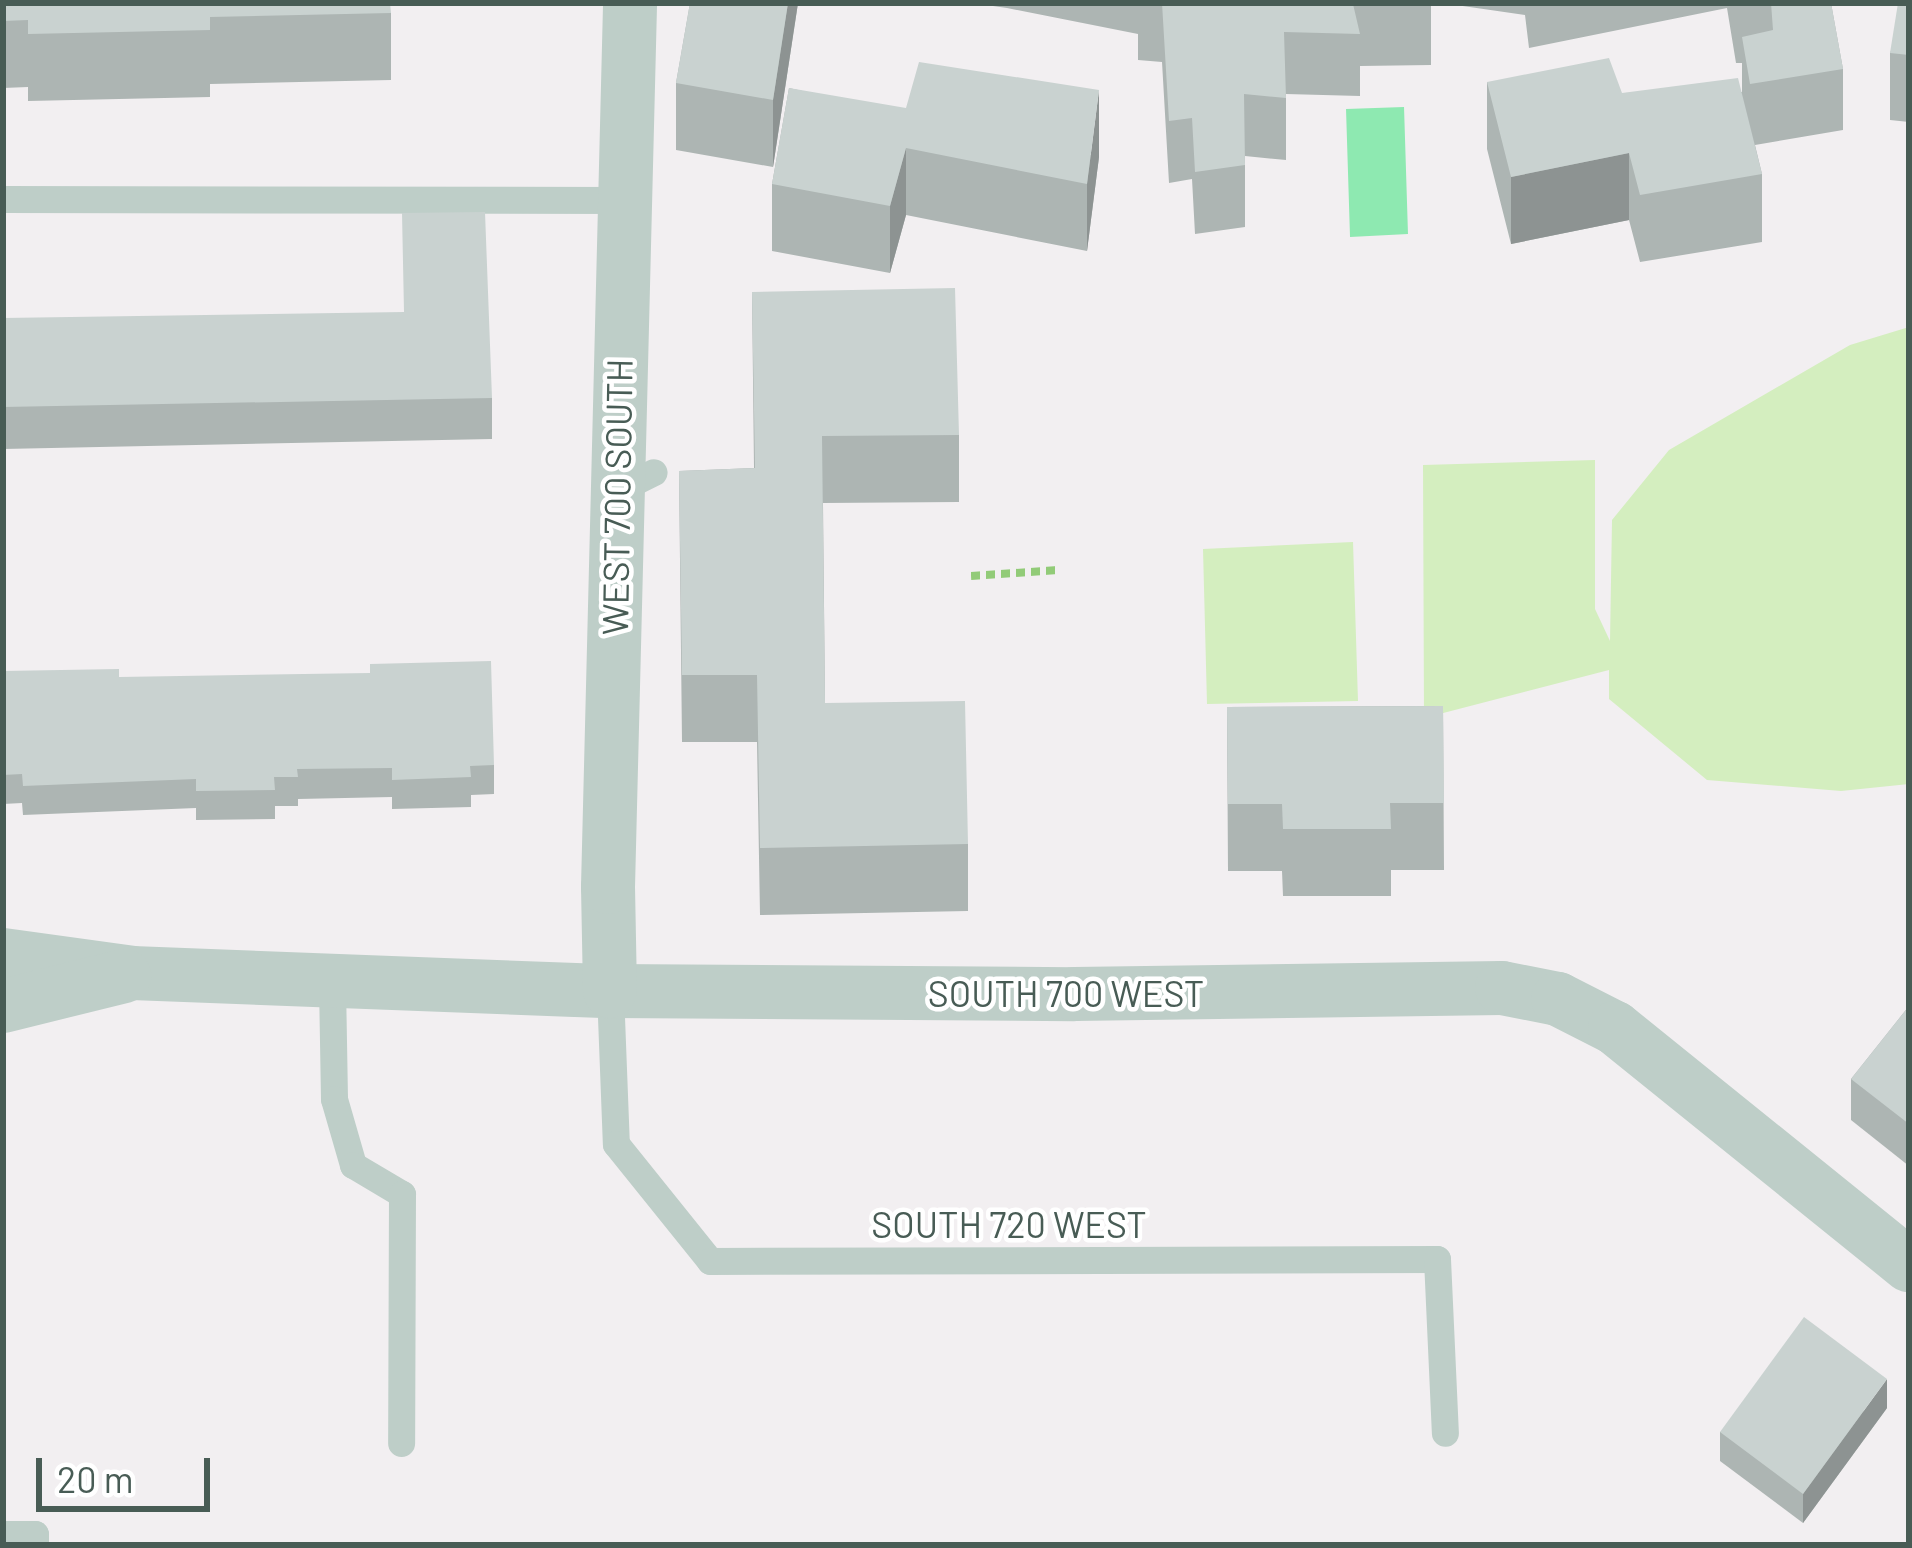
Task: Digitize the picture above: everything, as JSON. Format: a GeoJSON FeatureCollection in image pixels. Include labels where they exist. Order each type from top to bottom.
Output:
{"type":"FeatureCollection","features":[{"type":"Feature","properties":{"kind":"street","name":"WEST 700 SOUTH"},"geometry":{"type":"LineString","coordinates":[[610,991],[635,482],[624,200],[630,3]]}},
{"type":"Feature","properties":{"kind":"street","name":"SOUTH 700 WEST"},"geometry":{"type":"LineString","coordinates":[[3,955],[132,973],[610,991],[1097,994],[1502,988],[1558,999],[1615,1028],[1909,1265]]}},
{"type":"Feature","properties":{"kind":"street","name":"SOUTH 700 WEST"},"geometry":{"type":"LineString","coordinates":[[3,1006],[80,991],[132,973]]}},
{"type":"Feature","properties":{"kind":"lane"},"geometry":{"type":"LineString","coordinates":[[3,199],[624,200]]}},
{"type":"Feature","properties":{"kind":"lane"},"geometry":{"type":"LineString","coordinates":[[332,984],[334,1100],[353,1166],[402,1194],[401,1443]]}},
{"type":"Feature","properties":{"kind":"lane","name":"SOUTH 720 WEST"},"geometry":{"type":"LineString","coordinates":[[610,991],[616,1144],[710,1261],[1437,1259],[1445,1433]]}},
{"type":"Feature","properties":{"kind":"lane"},"geometry":{"type":"LineString","coordinates":[[3,1534],[35,1534],[35,1545]]}},
{"type":"Feature","properties":{"kind":"path"},"geometry":{"type":"LineString","coordinates":[[970,576],[1058,570]]}},
{"type":"Feature","properties":{"kind":"shaded area"},"geometry":{"type":"Polygon","coordinates":[[[1404,107],[1408,234],[1350,237],[1346,109],[1404,107]]]}},
{"type":"Feature","properties":{"kind":"shaded area"},"geometry":{"type":"Polygon","coordinates":[[[1909,327],[1909,784],[1841,791],[1707,780],[1609,699],[1609,670],[1424,718],[1423,465],[1595,460],[1595,609],[1610,641],[1612,520],[1669,450],[1850,345],[1909,327]]]}},
{"type":"Feature","properties":{"kind":"shaded area"},"geometry":{"type":"Polygon","coordinates":[[[1353,542],[1358,701],[1207,704],[1203,549],[1353,542]]]}},
{"type":"Feature","properties":{"kind":"building"},"geometry":{"type":"Polygon","coordinates":[[[3,3],[390,3],[391,13],[210,17],[210,30],[28,34],[28,20],[3,21],[3,3]]]}},
{"type":"Feature","properties":{"kind":"building"},"geometry":{"type":"Polygon","coordinates":[[[690,3],[788,3],[773,100],[676,83],[690,3]]]}},
{"type":"Feature","properties":{"kind":"building"},"geometry":{"type":"Polygon","coordinates":[[[1162,3],[1431,4],[1353,4],[1360,34],[1284,32],[1286,98],[1244,94],[1245,165],[1195,172],[1192,118],[1169,121],[1162,3]]]}},
{"type":"Feature","properties":{"kind":"building"},"geometry":{"type":"Polygon","coordinates":[[[1771,3],[1831,3],[1843,69],[1750,84],[1742,37],[1773,30],[1771,3]]]}},
{"type":"Feature","properties":{"kind":"building"},"geometry":{"type":"Polygon","coordinates":[[[1898,3],[1909,3],[1909,55],[1890,53],[1898,3]]]}},
{"type":"Feature","properties":{"kind":"building"},"geometry":{"type":"Polygon","coordinates":[[[1609,58],[1622,93],[1738,78],[1762,174],[1640,195],[1629,153],[1511,177],[1487,82],[1609,58]]]}},
{"type":"Feature","properties":{"kind":"building"},"geometry":{"type":"Polygon","coordinates":[[[919,62],[1099,90],[1087,184],[906,148],[890,206],[772,184],[789,88],[906,108],[919,62]]]}},
{"type":"Feature","properties":{"kind":"building"},"geometry":{"type":"Polygon","coordinates":[[[485,212],[492,398],[3,407],[3,318],[404,312],[402,213],[485,212]]]}},
{"type":"Feature","properties":{"kind":"building"},"geometry":{"type":"Polygon","coordinates":[[[955,288],[959,435],[822,436],[825,703],[965,701],[968,844],[760,848],[757,675],[682,675],[679,471],[755,468],[752,292],[955,288]]]}},
{"type":"Feature","properties":{"kind":"building"},"geometry":{"type":"Polygon","coordinates":[[[491,661],[494,765],[470,766],[471,777],[392,780],[392,768],[297,769],[298,777],[274,777],[275,790],[196,791],[196,779],[23,786],[22,774],[3,775],[3,671],[119,669],[119,677],[370,673],[370,664],[491,661]]]}},
{"type":"Feature","properties":{"kind":"building"},"geometry":{"type":"Polygon","coordinates":[[[1443,706],[1444,803],[1390,803],[1391,829],[1283,829],[1282,804],[1228,804],[1227,707],[1443,706]]]}},
{"type":"Feature","properties":{"kind":"building"},"geometry":{"type":"Polygon","coordinates":[[[1909,1006],[1909,1124],[1851,1079],[1909,1006]]]}},
{"type":"Feature","properties":{"kind":"building"},"geometry":{"type":"Polygon","coordinates":[[[1804,1317],[1887,1379],[1803,1494],[1720,1432],[1804,1317]]]}}]}
